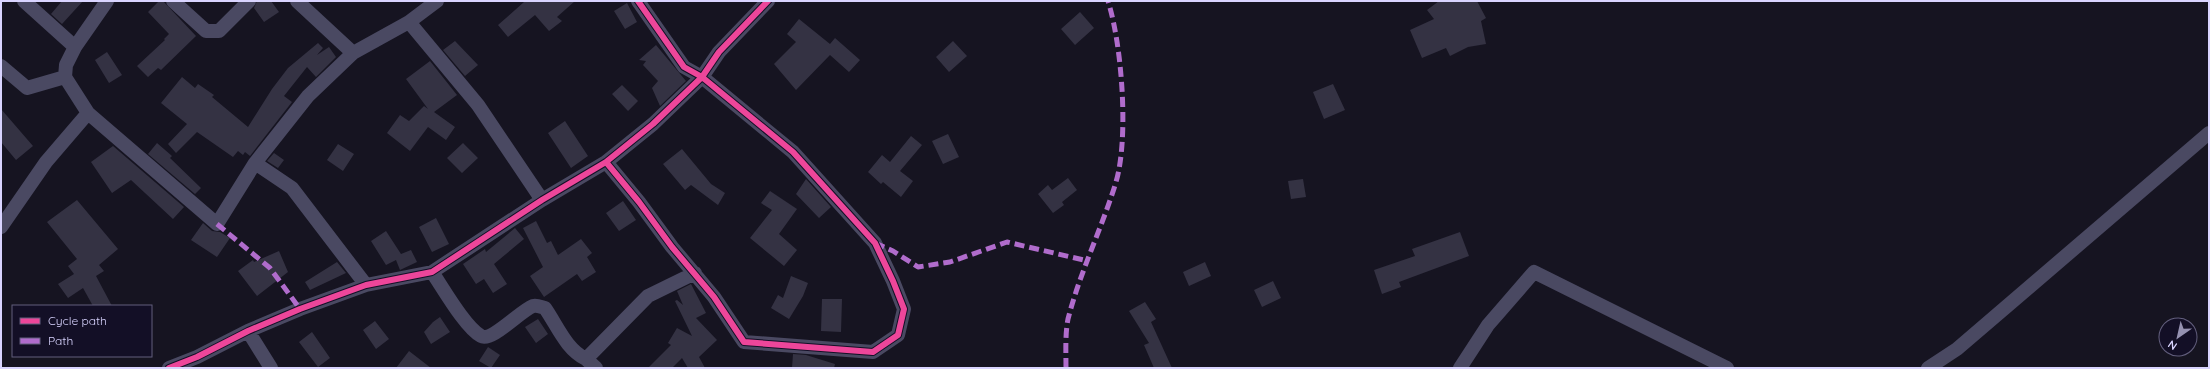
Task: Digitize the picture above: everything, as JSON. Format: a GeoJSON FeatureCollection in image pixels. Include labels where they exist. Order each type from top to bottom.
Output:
{"type":"FeatureCollection","features":[{"type":"Feature","properties":{"kind":"street"},"geometry":{"type":"LineString","coordinates":[[24,1],[75,47]]}},
{"type":"Feature","properties":{"kind":"street"},"geometry":{"type":"LineString","coordinates":[[107,1],[75,47],[66,65],[65,77],[88,113],[217,224],[255,163],[308,96],[353,53],[409,22],[437,1]]}},
{"type":"Feature","properties":{"kind":"street"},"geometry":{"type":"LineString","coordinates":[[173,1],[206,31],[219,31],[249,1]]}},
{"type":"Feature","properties":{"kind":"street"},"geometry":{"type":"LineString","coordinates":[[297,1],[353,53]]}},
{"type":"Feature","properties":{"kind":"street"},"geometry":{"type":"LineString","coordinates":[[606,162],[714,297],[744,342],[873,352],[898,335],[904,309],[894,281],[875,243],[793,152],[702,77],[684,67],[638,1]]}},
{"type":"Feature","properties":{"kind":"street"},"geometry":{"type":"LineString","coordinates":[[169,368],[197,358],[248,331],[300,309],[366,285],[432,272],[542,200],[606,162],[653,124],[702,77],[719,52],[768,1]]}},
{"type":"Feature","properties":{"kind":"street"},"geometry":{"type":"LineString","coordinates":[[409,22],[478,105],[542,200]]}},
{"type":"Feature","properties":{"kind":"street"},"geometry":{"type":"LineString","coordinates":[[1,66],[27,88],[65,77]]}},
{"type":"Feature","properties":{"kind":"street"},"geometry":{"type":"LineString","coordinates":[[1,227],[46,162],[88,113]]}},
{"type":"Feature","properties":{"kind":"street"},"geometry":{"type":"LineString","coordinates":[[1928,368],[1957,349],[2209,133]]}},
{"type":"Feature","properties":{"kind":"street"},"geometry":{"type":"LineString","coordinates":[[255,163],[292,188],[320,221],[329,238],[366,285]]}},
{"type":"Feature","properties":{"kind":"street"},"geometry":{"type":"LineString","coordinates":[[432,272],[472,330],[482,337],[491,336],[533,306],[538,306],[545,308],[570,348],[591,364],[648,296],[695,273]]}},
{"type":"Feature","properties":{"kind":"street"},"geometry":{"type":"LineString","coordinates":[[1460,368],[1488,325],[1534,272],[1727,368]]}},
{"type":"Feature","properties":{"kind":"street"},"geometry":{"type":"LineString","coordinates":[[248,331],[271,368]]}},
{"type":"Feature","properties":{"kind":"building"},"geometry":{"type":"Polygon","coordinates":[[[62,1],[83,1],[62,24],[51,14],[62,1]]]}},
{"type":"Feature","properties":{"kind":"building"},"geometry":{"type":"Polygon","coordinates":[[[159,1],[163,1],[196,36],[161,70],[158,68],[148,77],[137,66],[165,40],[164,39],[169,34],[148,12],[159,1]]]}},
{"type":"Feature","properties":{"kind":"building"},"geometry":{"type":"Polygon","coordinates":[[[257,1],[271,1],[279,12],[264,22],[254,8],[257,1]]]}},
{"type":"Feature","properties":{"kind":"building"},"geometry":{"type":"Polygon","coordinates":[[[522,1],[575,1],[557,17],[562,21],[549,31],[535,15],[508,37],[498,25],[524,2],[522,1]]]}},
{"type":"Feature","properties":{"kind":"building"},"geometry":{"type":"Polygon","coordinates":[[[1439,1],[1477,1],[1486,18],[1481,21],[1486,44],[1468,47],[1450,56],[1446,48],[1422,58],[1410,30],[1434,19],[1427,10],[1439,1]]]}},
{"type":"Feature","properties":{"kind":"building"},"geometry":{"type":"Polygon","coordinates":[[[627,3],[637,22],[625,29],[614,11],[627,3]]]}},
{"type":"Feature","properties":{"kind":"building"},"geometry":{"type":"Polygon","coordinates":[[[1080,12],[1094,28],[1075,45],[1061,29],[1080,12]]]}},
{"type":"Feature","properties":{"kind":"building"},"geometry":{"type":"Polygon","coordinates":[[[799,19],[830,44],[835,38],[860,60],[849,72],[830,55],[796,90],[774,64],[796,42],[787,34],[799,19]]]}},
{"type":"Feature","properties":{"kind":"building"},"geometry":{"type":"Polygon","coordinates":[[[455,41],[478,65],[465,76],[443,50],[455,41]]]}},
{"type":"Feature","properties":{"kind":"building"},"geometry":{"type":"Polygon","coordinates":[[[953,41],[967,56],[949,72],[936,57],[953,41]]]}},
{"type":"Feature","properties":{"kind":"building"},"geometry":{"type":"Polygon","coordinates":[[[318,43],[323,48],[317,55],[329,47],[336,57],[316,77],[307,67],[284,96],[292,102],[250,156],[245,152],[243,155],[238,151],[233,157],[197,132],[176,153],[168,144],[187,124],[161,103],[182,77],[195,88],[198,84],[214,95],[212,97],[248,127],[272,89],[288,68],[318,43]]]}},
{"type":"Feature","properties":{"kind":"building"},"geometry":{"type":"Polygon","coordinates":[[[656,45],[686,81],[660,106],[652,88],[658,81],[643,65],[646,61],[639,60],[656,45]]]}},
{"type":"Feature","properties":{"kind":"building"},"geometry":{"type":"Polygon","coordinates":[[[107,52],[122,75],[109,83],[95,60],[107,52]]]}},
{"type":"Feature","properties":{"kind":"building"},"geometry":{"type":"Polygon","coordinates":[[[430,61],[457,95],[434,112],[455,127],[446,140],[428,127],[410,151],[387,133],[400,115],[409,121],[424,106],[428,109],[406,79],[430,61]]]}},
{"type":"Feature","properties":{"kind":"building"},"geometry":{"type":"Polygon","coordinates":[[[1333,84],[1345,110],[1324,119],[1313,92],[1333,84]]]}},
{"type":"Feature","properties":{"kind":"building"},"geometry":{"type":"Polygon","coordinates":[[[622,85],[638,101],[628,111],[612,94],[622,85]]]}},
{"type":"Feature","properties":{"kind":"building"},"geometry":{"type":"Polygon","coordinates":[[[1,109],[33,146],[16,160],[1,142],[1,109]]]}},
{"type":"Feature","properties":{"kind":"building"},"geometry":{"type":"Polygon","coordinates":[[[565,121],[588,156],[571,168],[548,133],[565,121]]]}},
{"type":"Feature","properties":{"kind":"building"},"geometry":{"type":"Polygon","coordinates":[[[948,134],[959,157],[943,164],[932,141],[948,134]]]}},
{"type":"Feature","properties":{"kind":"building"},"geometry":{"type":"Polygon","coordinates":[[[911,136],[922,145],[900,171],[913,181],[901,197],[883,182],[881,184],[868,172],[882,155],[890,162],[911,136]]]}},
{"type":"Feature","properties":{"kind":"building"},"geometry":{"type":"Polygon","coordinates":[[[157,143],[172,156],[170,158],[201,188],[195,194],[148,154],[157,143]]]}},
{"type":"Feature","properties":{"kind":"building"},"geometry":{"type":"Polygon","coordinates":[[[463,143],[478,158],[462,173],[447,158],[463,143]]]}},
{"type":"Feature","properties":{"kind":"building"},"geometry":{"type":"Polygon","coordinates":[[[338,144],[354,154],[343,171],[327,160],[338,144]]]}},
{"type":"Feature","properties":{"kind":"building"},"geometry":{"type":"Polygon","coordinates":[[[113,146],[184,207],[173,219],[131,180],[112,193],[91,162],[113,146]]]}},
{"type":"Feature","properties":{"kind":"building"},"geometry":{"type":"Polygon","coordinates":[[[682,149],[711,184],[725,193],[718,205],[691,185],[685,190],[663,164],[682,149]]]}},
{"type":"Feature","properties":{"kind":"building"},"geometry":{"type":"Polygon","coordinates":[[[274,153],[284,160],[278,168],[267,161],[274,153]]]}},
{"type":"Feature","properties":{"kind":"building"},"geometry":{"type":"Polygon","coordinates":[[[1068,178],[1077,190],[1062,202],[1064,205],[1053,213],[1038,194],[1048,185],[1052,190],[1068,178]]]}},
{"type":"Feature","properties":{"kind":"building"},"geometry":{"type":"Polygon","coordinates":[[[806,179],[831,207],[819,218],[796,194],[806,179]]]}},
{"type":"Feature","properties":{"kind":"building"},"geometry":{"type":"Polygon","coordinates":[[[1303,179],[1306,197],[1291,199],[1288,181],[1303,179]]]}},
{"type":"Feature","properties":{"kind":"building"},"geometry":{"type":"Polygon","coordinates":[[[770,191],[797,209],[779,234],[797,250],[784,266],[750,238],[772,210],[761,203],[770,191]]]}},
{"type":"Feature","properties":{"kind":"building"},"geometry":{"type":"Polygon","coordinates":[[[77,200],[118,249],[99,265],[104,271],[96,276],[111,305],[92,305],[83,288],[68,298],[58,284],[74,274],[68,266],[77,259],[47,222],[77,200]]]}},
{"type":"Feature","properties":{"kind":"building"},"geometry":{"type":"Polygon","coordinates":[[[623,201],[636,220],[619,231],[606,213],[623,201]]]}},
{"type":"Feature","properties":{"kind":"building"},"geometry":{"type":"Polygon","coordinates":[[[436,218],[449,244],[432,252],[419,227],[436,218]]]}},
{"type":"Feature","properties":{"kind":"building"},"geometry":{"type":"Polygon","coordinates":[[[536,221],[547,243],[551,241],[558,255],[581,239],[592,253],[587,257],[596,272],[582,281],[577,274],[544,297],[530,276],[543,267],[523,228],[536,221]]]}},
{"type":"Feature","properties":{"kind":"building"},"geometry":{"type":"Polygon","coordinates":[[[203,223],[212,231],[220,232],[230,238],[217,257],[191,240],[203,223]]]}},
{"type":"Feature","properties":{"kind":"building"},"geometry":{"type":"Polygon","coordinates":[[[515,228],[524,239],[494,264],[507,284],[493,293],[484,279],[476,284],[463,264],[485,249],[486,252],[515,228]]]}},
{"type":"Feature","properties":{"kind":"building"},"geometry":{"type":"Polygon","coordinates":[[[386,231],[401,254],[411,250],[417,262],[400,270],[396,260],[386,265],[371,241],[386,231]]]}},
{"type":"Feature","properties":{"kind":"building"},"geometry":{"type":"Polygon","coordinates":[[[1460,232],[1469,256],[1399,282],[1401,287],[1382,294],[1374,270],[1415,256],[1412,249],[1460,232]]]}},
{"type":"Feature","properties":{"kind":"building"},"geometry":{"type":"Polygon","coordinates":[[[279,251],[288,272],[257,296],[238,271],[253,260],[254,262],[279,251]]]}},
{"type":"Feature","properties":{"kind":"building"},"geometry":{"type":"Polygon","coordinates":[[[337,262],[346,273],[310,290],[305,282],[337,262]]]}},
{"type":"Feature","properties":{"kind":"building"},"geometry":{"type":"Polygon","coordinates":[[[1205,262],[1211,276],[1189,286],[1183,272],[1205,262]]]}},
{"type":"Feature","properties":{"kind":"building"},"geometry":{"type":"Polygon","coordinates":[[[791,276],[808,283],[803,296],[789,319],[771,308],[778,295],[783,298],[791,276]]]}},
{"type":"Feature","properties":{"kind":"building"},"geometry":{"type":"Polygon","coordinates":[[[1273,281],[1281,298],[1262,307],[1254,290],[1273,281]]]}},
{"type":"Feature","properties":{"kind":"building"},"geometry":{"type":"Polygon","coordinates":[[[691,284],[706,313],[696,318],[717,340],[699,357],[705,368],[688,368],[682,358],[672,368],[648,368],[671,345],[668,343],[677,328],[692,336],[675,301],[677,300],[683,305],[677,291],[691,284]]]}},
{"type":"Feature","properties":{"kind":"building"},"geometry":{"type":"Polygon","coordinates":[[[822,299],[842,299],[841,332],[821,331],[822,299]]]}},
{"type":"Feature","properties":{"kind":"building"},"geometry":{"type":"Polygon","coordinates":[[[1145,302],[1156,319],[1151,322],[1172,368],[1154,368],[1144,345],[1149,343],[1129,311],[1145,302]]]}},
{"type":"Feature","properties":{"kind":"building"},"geometry":{"type":"Polygon","coordinates":[[[440,317],[450,332],[431,344],[424,332],[440,317]]]}},
{"type":"Feature","properties":{"kind":"building"},"geometry":{"type":"Polygon","coordinates":[[[538,319],[548,334],[536,343],[525,327],[538,319]]]}},
{"type":"Feature","properties":{"kind":"building"},"geometry":{"type":"Polygon","coordinates":[[[375,321],[389,339],[376,349],[363,330],[375,321]]]}},
{"type":"Feature","properties":{"kind":"building"},"geometry":{"type":"Polygon","coordinates":[[[312,332],[330,358],[318,367],[299,342],[312,332]]]}},
{"type":"Feature","properties":{"kind":"building"},"geometry":{"type":"Polygon","coordinates":[[[488,347],[500,355],[491,368],[479,361],[488,347]]]}},
{"type":"Feature","properties":{"kind":"building"},"geometry":{"type":"Polygon","coordinates":[[[409,351],[431,368],[396,368],[409,351]]]}},
{"type":"Feature","properties":{"kind":"building"},"geometry":{"type":"Polygon","coordinates":[[[793,354],[806,355],[835,364],[834,368],[792,368],[793,354]]]}},
{"type":"Feature","properties":{"kind":"marked path"},"geometry":{"type":"LineString","coordinates":[[1066,368],[1066,337],[1068,319],[1116,182],[1120,163],[1123,117],[1122,92],[1117,42],[1108,1]]}},
{"type":"Feature","properties":{"kind":"marked path"},"geometry":{"type":"LineString","coordinates":[[217,224],[270,268],[300,309]]}},
{"type":"Feature","properties":{"kind":"marked path"},"geometry":{"type":"LineString","coordinates":[[875,243],[893,251],[918,267],[950,262],[1007,242],[1088,261]]}},
{"type":"Feature","properties":{"kind":"cycle path"},"geometry":{"type":"LineString","coordinates":[[606,162],[639,202],[672,247],[714,297],[744,342],[873,352],[898,335],[904,309],[875,243],[793,152],[702,77],[684,67],[638,1]]}},
{"type":"Feature","properties":{"kind":"cycle path"},"geometry":{"type":"LineString","coordinates":[[169,368],[197,357],[248,331],[300,309],[366,285],[432,272],[542,200],[606,162],[653,124],[702,77],[719,52],[768,1]]}}]}
